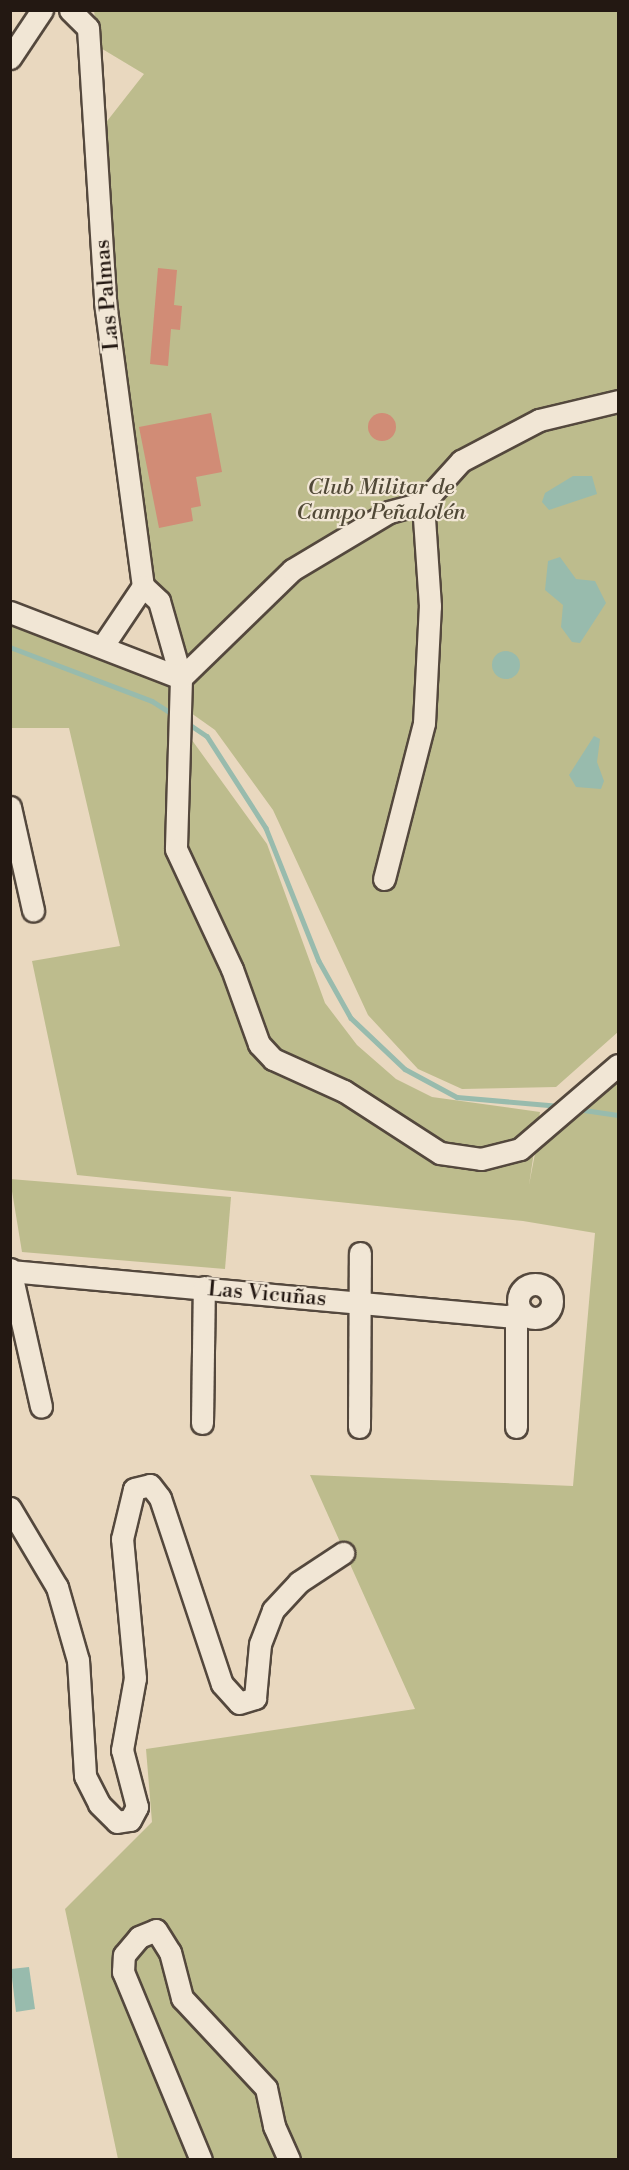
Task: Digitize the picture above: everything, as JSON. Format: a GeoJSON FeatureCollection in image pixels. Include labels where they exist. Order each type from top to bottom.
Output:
{"type":"FeatureCollection","features":[{"type":"Feature","properties":{"kind":"street"},"geometry":{"type":"LineString","coordinates":[[10,58],[42,10]]}},
{"type":"Feature","properties":{"kind":"street","name":"Las Palmas"},"geometry":{"type":"LineString","coordinates":[[70,10],[88,28],[105,302],[143,586]]}},
{"type":"Feature","properties":{"kind":"street"},"geometry":{"type":"LineString","coordinates":[[181,678],[292,570],[389,512],[423,502],[461,461],[539,420],[618,401]]}},
{"type":"Feature","properties":{"kind":"street"},"geometry":{"type":"LineString","coordinates":[[384,879],[424,723],[430,606],[423,502]]}},
{"type":"Feature","properties":{"kind":"street"},"geometry":{"type":"LineString","coordinates":[[104,644],[143,586],[159,601],[181,678],[176,741],[176,849],[232,969],[259,1044],[273,1059],[344,1091],[440,1153],[481,1159],[520,1149],[553,1124],[618,1065]]}},
{"type":"Feature","properties":{"kind":"street"},"geometry":{"type":"LineString","coordinates":[[10,612],[104,644],[181,678]]}},
{"type":"Feature","properties":{"kind":"street"},"geometry":{"type":"LineString","coordinates":[[10,807],[18,880],[33,910]]}},
{"type":"Feature","properties":{"kind":"street"},"geometry":{"type":"LineString","coordinates":[[359,1426],[360,1253]]}},
{"type":"Feature","properties":{"kind":"street"},"geometry":{"type":"LineString","coordinates":[[11,1271],[41,1407]]}},
{"type":"Feature","properties":{"kind":"street","name":"Las Vicuñas"},"geometry":{"type":"LineString","coordinates":[[11,1271],[359,1303],[520,1314],[516,1428]]}},
{"type":"Feature","properties":{"kind":"street"},"geometry":{"type":"LineString","coordinates":[[202,1423],[204,1287]]}},
{"type":"Feature","properties":{"kind":"street"},"geometry":{"type":"LineString","coordinates":[[10,1508],[57,1587],[78,1660],[85,1776],[99,1804],[117,1822],[130,1820],[137,1807],[122,1750],[135,1678],[122,1539],[135,1489],[150,1485],[160,1498],[222,1684],[239,1703],[255,1698],[260,1644],[273,1610],[299,1582],[344,1553]]}},
{"type":"Feature","properties":{"kind":"street"},"geometry":{"type":"LineString","coordinates":[[201,2160],[123,1972],[124,1954],[139,1937],[156,1930],[170,1952],[182,1998],[266,2088],[274,2126],[290,2160]]}},
{"type":"Feature","properties":{"kind":"green space","name":"Club Militar de Campo Peñalolén"},"geometry":{"type":"Polygon","coordinates":[[[94,11],[618,11],[618,1032],[556,1087],[462,1089],[418,1069],[368,1015],[273,810],[215,730],[191,713],[189,736],[267,844],[325,1003],[357,1045],[396,1079],[432,1097],[540,1112],[529,1185],[537,1143],[618,1071],[618,2159],[118,2159],[65,1909],[152,1822],[146,1749],[415,1709],[310,1475],[573,1486],[595,1233],[523,1221],[77,1175],[32,961],[120,946],[69,728],[11,728],[11,614],[192,687],[151,578],[114,305],[104,125],[144,74],[99,47],[94,11]]]}},
{"type":"Feature","properties":{"kind":"green space"},"geometry":{"type":"Polygon","coordinates":[[[10,1179],[231,1197],[225,1269],[22,1252],[10,1179]]]}},
{"type":"Feature","properties":{"kind":"shaded area"},"geometry":{"type":"Polygon","coordinates":[[[573,476],[592,476],[597,494],[549,510],[542,502],[545,493],[573,476]]]}},
{"type":"Feature","properties":{"kind":"shaded area"},"geometry":{"type":"Polygon","coordinates":[[[560,557],[576,579],[595,581],[606,603],[580,643],[572,642],[561,627],[563,605],[545,590],[548,561],[560,557]]]}},
{"type":"Feature","properties":{"kind":"shaded area"},"geometry":{"type":"Polygon","coordinates":[[[506,651],[516,655],[520,665],[516,675],[506,679],[496,675],[492,665],[496,655],[506,651]]]}},
{"type":"Feature","properties":{"kind":"shaded area"},"geometry":{"type":"Polygon","coordinates":[[[594,736],[600,739],[597,762],[604,781],[601,789],[576,787],[569,775],[594,736]]]}},
{"type":"Feature","properties":{"kind":"shaded area"},"geometry":{"type":"Polygon","coordinates":[[[29,1967],[35,2009],[16,2012],[11,1969],[29,1967]]]}},
{"type":"Feature","properties":{"kind":"building"},"geometry":{"type":"Polygon","coordinates":[[[158,268],[177,270],[174,305],[182,306],[180,330],[171,329],[168,366],[150,364],[158,268]]]}},
{"type":"Feature","properties":{"kind":"building"},"geometry":{"type":"Polygon","coordinates":[[[211,413],[222,472],[196,477],[201,506],[191,508],[193,521],[159,528],[139,427],[211,413]]]}},
{"type":"Feature","properties":{"kind":"building"},"geometry":{"type":"Polygon","coordinates":[[[382,413],[392,417],[396,427],[392,437],[382,441],[372,437],[368,427],[372,417],[382,413]]]}},
{"type":"Feature","properties":{"kind":"waterway"},"geometry":{"type":"LineString","coordinates":[[10,647],[152,701],[174,715]]}},
{"type":"Feature","properties":{"kind":"waterway"},"geometry":{"type":"LineString","coordinates":[[186,722],[207,736],[266,828],[319,961],[351,1018],[405,1069],[457,1097],[560,1106]]}},
{"type":"Feature","properties":{"kind":"waterway"},"geometry":{"type":"LineString","coordinates":[[577,1109],[618,1115]]}}]}
